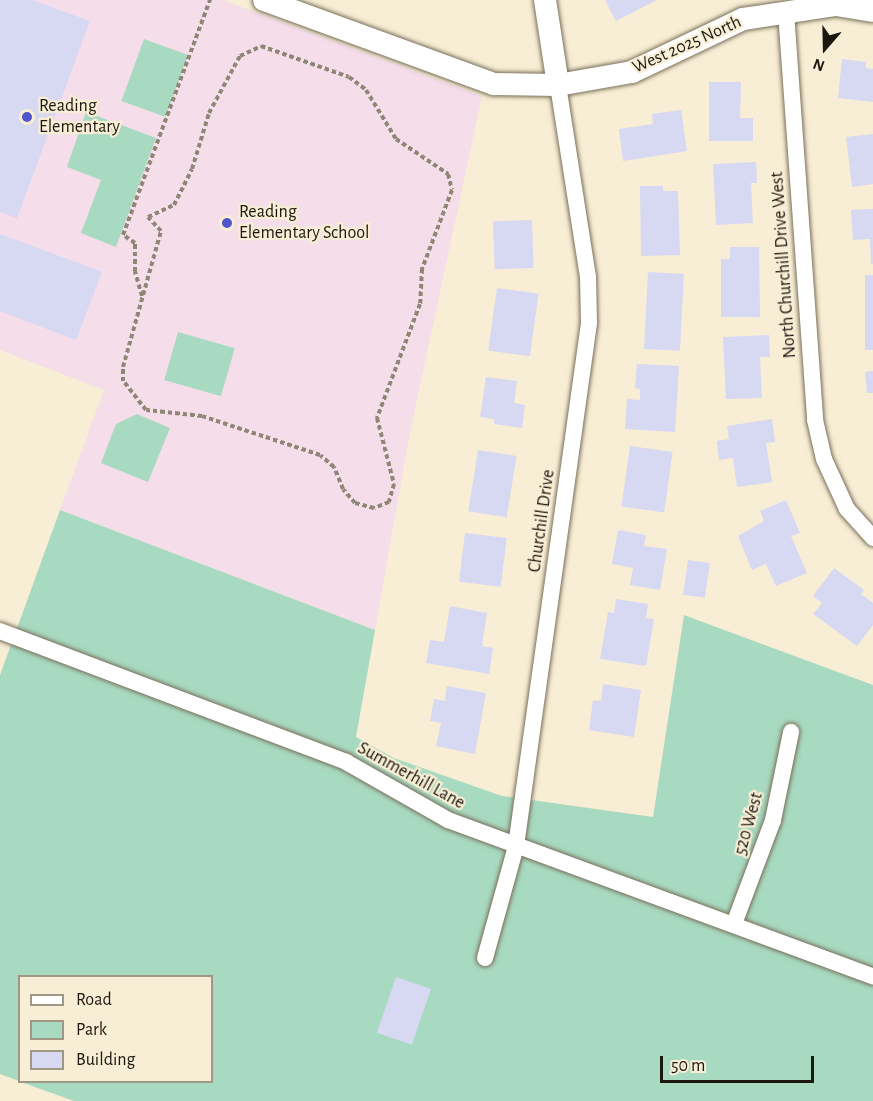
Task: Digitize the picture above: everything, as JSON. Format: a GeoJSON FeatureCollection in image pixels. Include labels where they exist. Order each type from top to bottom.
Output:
{"type":"FeatureCollection","features":[{"type":"Feature","properties":{"kind":"street","name":"West 2025 North"},"geometry":{"type":"LineString","coordinates":[[264,0],[495,84],[558,85],[632,72],[743,19],[836,5],[873,11]]}},
{"type":"Feature","properties":{"kind":"street"},"geometry":{"type":"LineString","coordinates":[[545,0],[558,85]]}},
{"type":"Feature","properties":{"kind":"street","name":"North Churchill Drive West"},"geometry":{"type":"LineString","coordinates":[[786,12],[814,420],[824,459],[846,509],[873,538]]}},
{"type":"Feature","properties":{"kind":"street","name":"Churchill Drive"},"geometry":{"type":"LineString","coordinates":[[485,958],[516,846],[589,323],[588,277],[558,85]]}},
{"type":"Feature","properties":{"kind":"street","name":"Summerhill Lane"},"geometry":{"type":"LineString","coordinates":[[0,631],[346,762],[448,820],[873,975]]}},
{"type":"Feature","properties":{"kind":"street","name":"520 West"},"geometry":{"type":"LineString","coordinates":[[734,924],[772,820],[791,732]]}},
{"type":"Feature","properties":{"kind":"path"},"geometry":{"type":"LineString","coordinates":[[142,297],[161,231],[148,217],[174,205],[192,170],[209,112],[240,56],[261,46],[349,77],[366,90],[396,139],[448,174],[452,190],[422,270],[420,304],[377,418],[394,484],[389,502],[374,507],[355,502],[343,489],[334,466],[320,455],[202,416],[146,410],[123,381],[123,367],[142,297],[135,271],[135,243],[123,235],[210,0]]}},
{"type":"Feature","properties":{"kind":"shaded area","name":"Reading Elementary School"},"geometry":{"type":"Polygon","coordinates":[[[0,0],[223,0],[482,96],[409,437],[375,630],[60,510],[104,390],[0,350],[0,0]]]}},
{"type":"Feature","properties":{"kind":"green space"},"geometry":{"type":"Polygon","coordinates":[[[144,39],[188,55],[166,117],[121,101],[144,39]]]}},
{"type":"Feature","properties":{"kind":"green space"},"geometry":{"type":"Polygon","coordinates":[[[86,112],[156,138],[116,247],[81,233],[101,180],[67,167],[86,112]]]}},
{"type":"Feature","properties":{"kind":"green space"},"geometry":{"type":"Polygon","coordinates":[[[178,332],[235,348],[221,396],[164,380],[178,332]]]}},
{"type":"Feature","properties":{"kind":"green space"},"geometry":{"type":"Polygon","coordinates":[[[137,414],[170,428],[148,482],[101,463],[116,424],[137,414]]]}},
{"type":"Feature","properties":{"kind":"green space"},"geometry":{"type":"Polygon","coordinates":[[[60,510],[375,630],[356,737],[394,758],[502,796],[653,817],[684,615],[873,685],[873,1101],[74,1101],[24,1083],[213,1083],[213,975],[18,975],[18,1081],[0,1074],[0,675],[60,510]]]}},
{"type":"Feature","properties":{"kind":"building","name":"Reading Elementary"},"geometry":{"type":"Polygon","coordinates":[[[0,0],[32,0],[90,21],[17,218],[0,212],[0,0]]]}},
{"type":"Feature","properties":{"kind":"building"},"geometry":{"type":"Polygon","coordinates":[[[605,0],[657,0],[616,21],[605,0]]]}},
{"type":"Feature","properties":{"kind":"building"},"geometry":{"type":"Polygon","coordinates":[[[842,59],[866,62],[866,68],[873,69],[873,102],[838,98],[842,59]]]}},
{"type":"Feature","properties":{"kind":"building"},"geometry":{"type":"Polygon","coordinates":[[[709,82],[741,82],[740,118],[753,118],[753,141],[709,141],[709,82]]]}},
{"type":"Feature","properties":{"kind":"building"},"geometry":{"type":"Polygon","coordinates":[[[681,110],[687,151],[623,161],[619,129],[653,124],[652,114],[681,110]]]}},
{"type":"Feature","properties":{"kind":"building"},"geometry":{"type":"Polygon","coordinates":[[[873,134],[873,184],[852,187],[846,137],[873,134]]]}},
{"type":"Feature","properties":{"kind":"building"},"geometry":{"type":"Polygon","coordinates":[[[756,162],[757,183],[751,183],[753,223],[716,225],[713,164],[756,162]]]}},
{"type":"Feature","properties":{"kind":"building"},"geometry":{"type":"Polygon","coordinates":[[[640,186],[663,186],[663,191],[678,191],[680,255],[641,256],[640,186]]]}},
{"type":"Feature","properties":{"kind":"building"},"geometry":{"type":"Polygon","coordinates":[[[873,209],[873,264],[871,264],[870,239],[853,240],[851,210],[873,209]]]}},
{"type":"Feature","properties":{"kind":"building"},"geometry":{"type":"Polygon","coordinates":[[[532,220],[534,268],[495,269],[493,221],[532,220]]]}},
{"type":"Feature","properties":{"kind":"building"},"geometry":{"type":"Polygon","coordinates":[[[0,234],[102,272],[76,340],[0,311],[0,234]]]}},
{"type":"Feature","properties":{"kind":"building"},"geometry":{"type":"Polygon","coordinates":[[[730,247],[759,247],[760,317],[721,317],[721,259],[730,259],[730,247]]]}},
{"type":"Feature","properties":{"kind":"building"},"geometry":{"type":"Polygon","coordinates":[[[648,272],[684,274],[680,351],[644,349],[648,272]]]}},
{"type":"Feature","properties":{"kind":"building"},"geometry":{"type":"Polygon","coordinates":[[[865,275],[873,275],[873,350],[865,350],[865,275]]]}},
{"type":"Feature","properties":{"kind":"building"},"geometry":{"type":"Polygon","coordinates":[[[497,288],[539,294],[530,356],[488,350],[497,288]]]}},
{"type":"Feature","properties":{"kind":"building"},"geometry":{"type":"Polygon","coordinates":[[[769,335],[770,357],[760,357],[762,398],[726,399],[723,337],[769,335]]]}},
{"type":"Feature","properties":{"kind":"building"},"geometry":{"type":"Polygon","coordinates":[[[637,364],[679,366],[675,432],[625,429],[627,399],[640,400],[640,389],[635,388],[637,364]]]}},
{"type":"Feature","properties":{"kind":"building"},"geometry":{"type":"Polygon","coordinates":[[[873,371],[873,393],[867,393],[865,372],[873,371]]]}},
{"type":"Feature","properties":{"kind":"building"},"geometry":{"type":"Polygon","coordinates":[[[486,377],[517,381],[514,403],[525,405],[522,428],[494,424],[494,419],[480,417],[486,377]]]}},
{"type":"Feature","properties":{"kind":"building"},"geometry":{"type":"Polygon","coordinates":[[[772,419],[775,442],[766,443],[772,482],[737,487],[733,458],[719,460],[717,441],[729,439],[727,426],[772,419]]]}},
{"type":"Feature","properties":{"kind":"building"},"geometry":{"type":"Polygon","coordinates":[[[630,446],[673,452],[664,512],[622,506],[630,446]]]}},
{"type":"Feature","properties":{"kind":"building"},"geometry":{"type":"Polygon","coordinates":[[[478,450],[517,456],[507,517],[468,511],[478,450]]]}},
{"type":"Feature","properties":{"kind":"building"},"geometry":{"type":"Polygon","coordinates":[[[786,500],[800,533],[791,536],[807,573],[776,586],[766,564],[752,570],[738,536],[764,521],[760,511],[786,500]]]}},
{"type":"Feature","properties":{"kind":"building"},"geometry":{"type":"Polygon","coordinates":[[[618,530],[646,535],[644,546],[667,549],[660,590],[630,585],[633,568],[612,564],[618,530]]]}},
{"type":"Feature","properties":{"kind":"building"},"geometry":{"type":"Polygon","coordinates":[[[465,533],[507,538],[501,587],[459,582],[465,533]]]}},
{"type":"Feature","properties":{"kind":"building"},"geometry":{"type":"Polygon","coordinates":[[[688,560],[710,563],[705,598],[683,595],[688,560]]]}},
{"type":"Feature","properties":{"kind":"building"},"geometry":{"type":"Polygon","coordinates":[[[834,568],[864,590],[861,594],[873,603],[873,625],[857,646],[813,614],[822,603],[813,596],[834,568]]]}},
{"type":"Feature","properties":{"kind":"building"},"geometry":{"type":"Polygon","coordinates":[[[616,599],[648,604],[646,618],[654,619],[646,666],[600,659],[608,612],[614,613],[616,599]]]}},
{"type":"Feature","properties":{"kind":"building"},"geometry":{"type":"Polygon","coordinates":[[[450,606],[487,613],[482,646],[493,648],[489,674],[426,663],[430,640],[444,642],[450,606]]]}},
{"type":"Feature","properties":{"kind":"building"},"geometry":{"type":"Polygon","coordinates":[[[603,684],[641,690],[634,737],[589,730],[593,700],[601,701],[603,684]]]}},
{"type":"Feature","properties":{"kind":"building"},"geometry":{"type":"Polygon","coordinates":[[[447,686],[486,693],[475,754],[436,746],[441,723],[430,721],[434,699],[445,701],[447,686]]]}},
{"type":"Feature","properties":{"kind":"building"},"geometry":{"type":"Polygon","coordinates":[[[396,977],[431,989],[412,1045],[377,1033],[396,977]]]}},
{"type":"Feature","properties":{"kind":"place","name":"Reading Elementary"},"geometry":{"type":"Point","coordinates":[27,117]}},
{"type":"Feature","properties":{"kind":"place","name":"Reading Elementary School"},"geometry":{"type":"Point","coordinates":[227,223]}}]}
